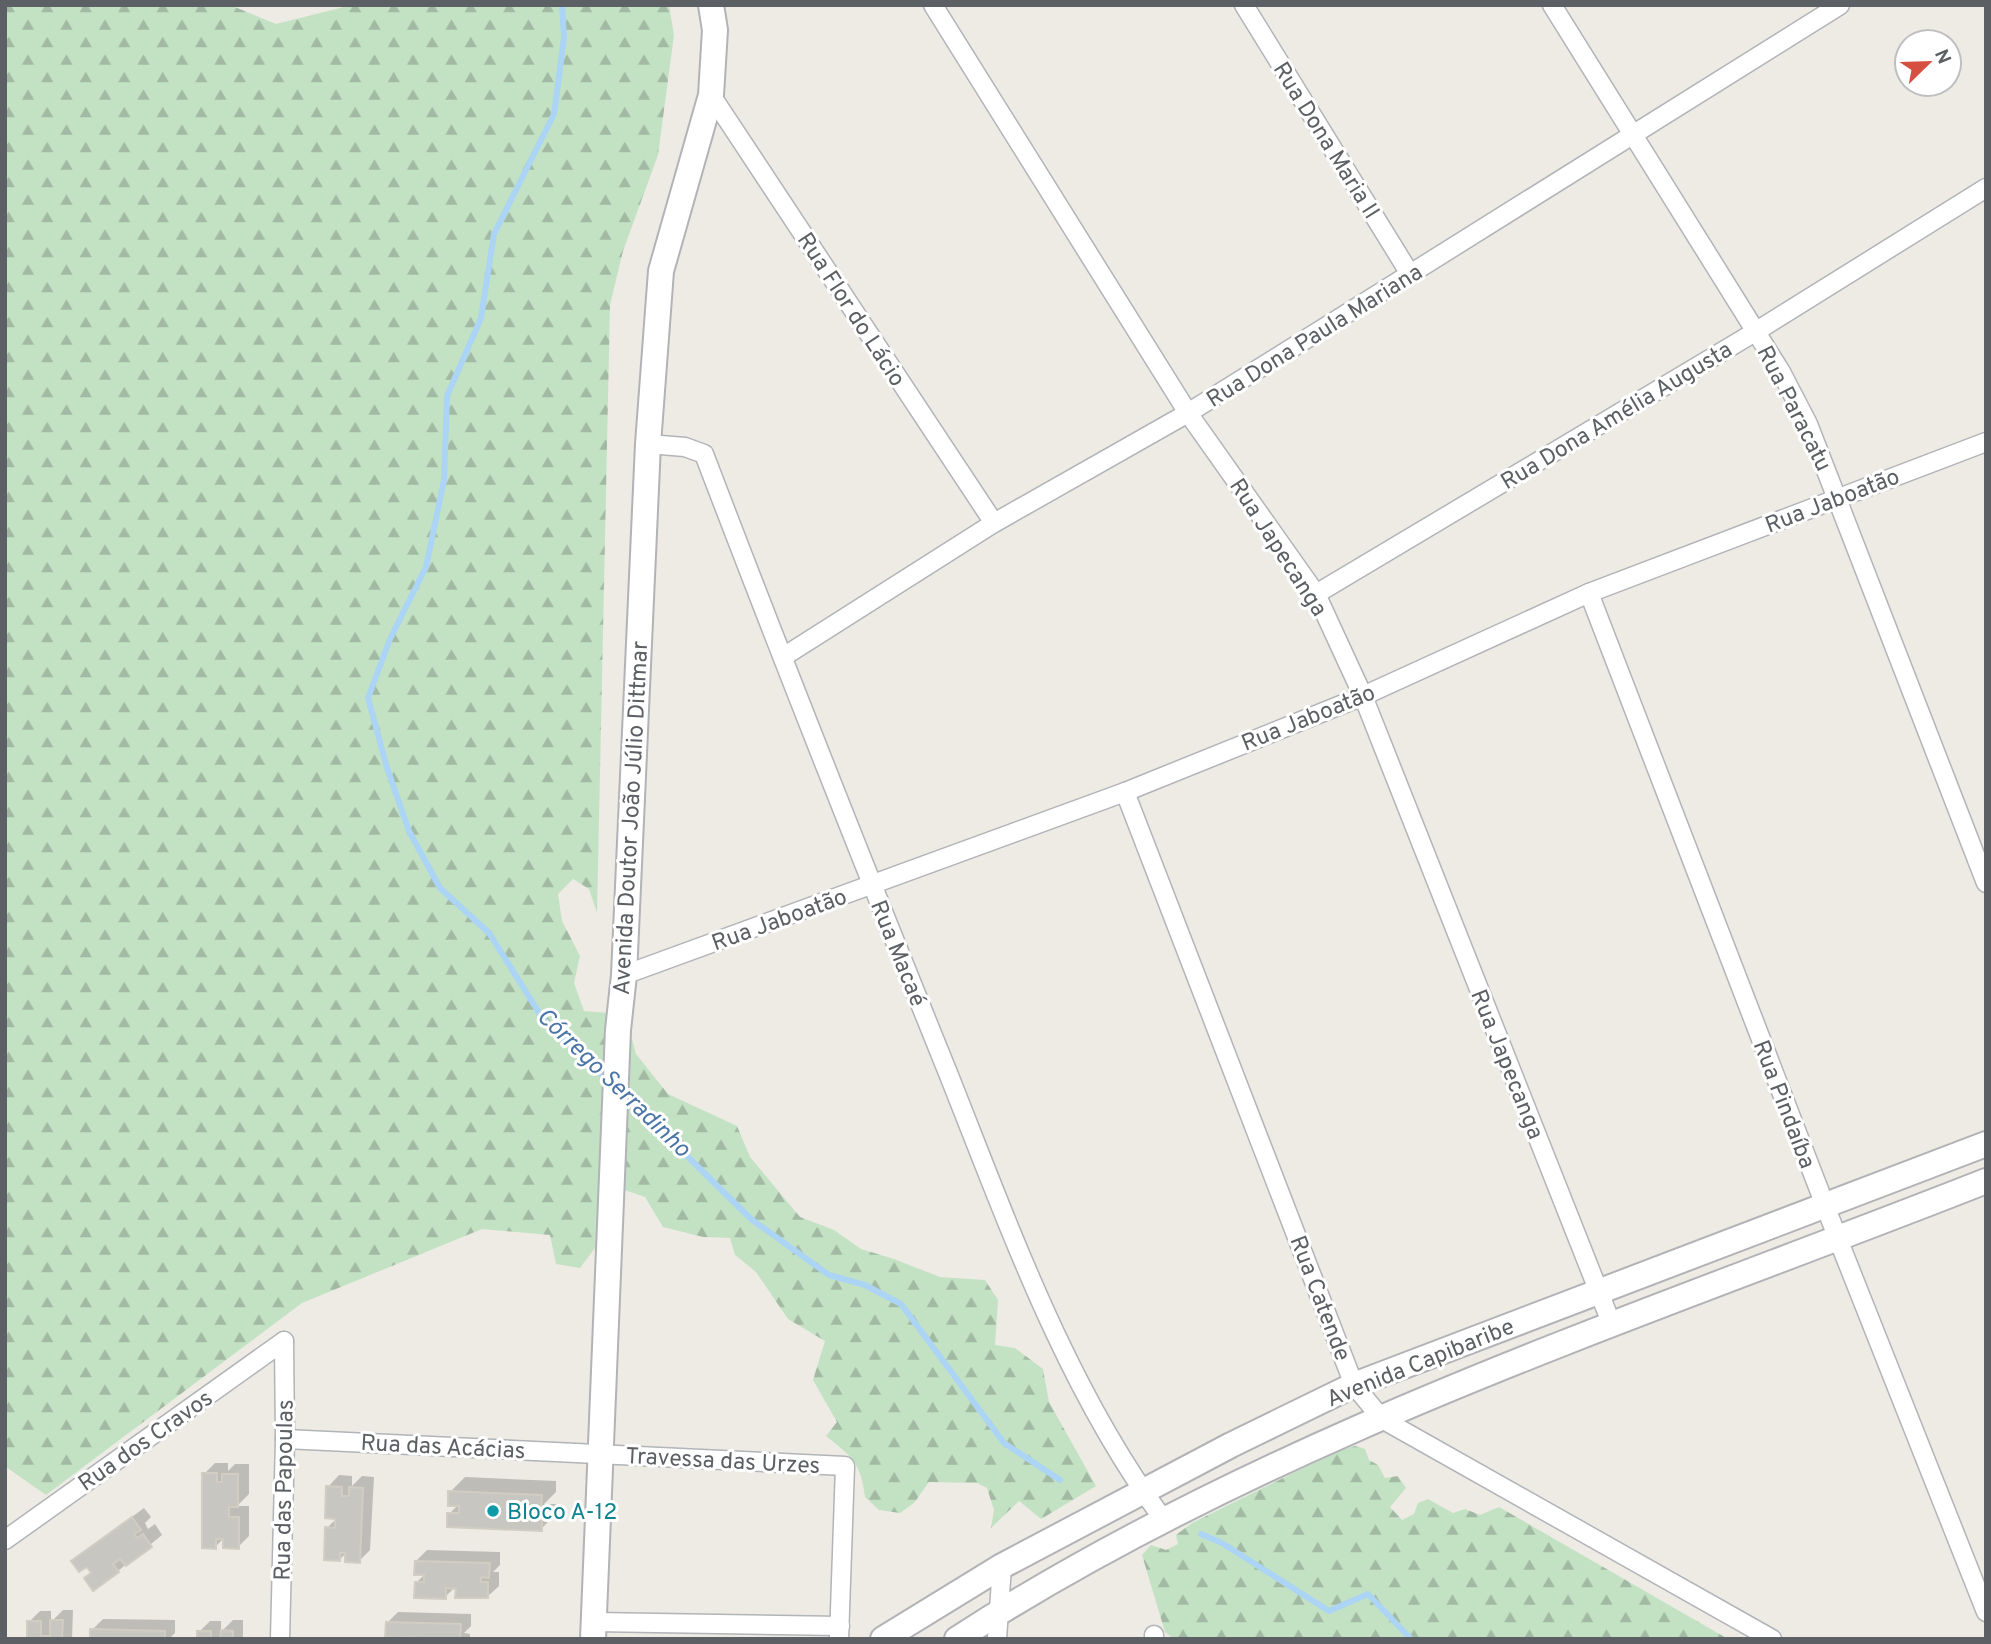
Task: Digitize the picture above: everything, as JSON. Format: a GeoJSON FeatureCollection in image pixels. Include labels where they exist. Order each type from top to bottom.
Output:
{"type":"FeatureCollection","features":[{"type":"Feature","properties":{"kind":"main road","name":"Avenida Doutor João Júlio Dittmar"},"geometry":{"type":"LineString","coordinates":[[594,1630],[618,1030],[624,975],[648,444],[661,271],[711,96],[715,30],[711,5]]}},
{"type":"Feature","properties":{"kind":"main road","name":"Avenida Capibaribe"},"geometry":{"type":"LineString","coordinates":[[883,1639],[1002,1566],[1231,1445],[1354,1385],[1986,1144]]}},
{"type":"Feature","properties":{"kind":"main road","name":"Avenida Capibaribe"},"geometry":{"type":"LineString","coordinates":[[957,1639],[998,1612],[1163,1519],[1381,1419],[1612,1325],[1986,1181]]}},
{"type":"Feature","properties":{"kind":"street","name":"Rua Japecanga"},"geometry":{"type":"LineString","coordinates":[[933,5],[1188,413],[1316,594],[1363,696],[1612,1325]]}},
{"type":"Feature","properties":{"kind":"street","name":"Rua Dona Maria II"},"geometry":{"type":"LineString","coordinates":[[1244,5],[1410,274]]}},
{"type":"Feature","properties":{"kind":"street","name":"Rua Paracatu"},"geometry":{"type":"LineString","coordinates":[[1552,5],[1755,332],[1808,424],[1986,883]]}},
{"type":"Feature","properties":{"kind":"street","name":"Rua Dona Paula Mariana"},"geometry":{"type":"LineString","coordinates":[[783,657],[993,523],[1188,413],[1840,5]]}},
{"type":"Feature","properties":{"kind":"street","name":"Rua Flor do Lácio"},"geometry":{"type":"LineString","coordinates":[[711,96],[993,523]]}},
{"type":"Feature","properties":{"kind":"street","name":"Rua Dona Amélia Augusta"},"geometry":{"type":"LineString","coordinates":[[1316,594],[1755,332],[1986,188]]}},
{"type":"Feature","properties":{"kind":"street","name":"Rua Jaboatão"},"geometry":{"type":"LineString","coordinates":[[624,975],[1125,792],[1363,696],[1589,593],[1986,442]]}},
{"type":"Feature","properties":{"kind":"street","name":"Rua Macaé"},"geometry":{"type":"LineString","coordinates":[[648,444],[685,447],[704,454],[872,885],[1048,1320],[1127,1468],[1163,1519]]}},
{"type":"Feature","properties":{"kind":"street","name":"Rua Pindaíba"},"geometry":{"type":"LineString","coordinates":[[1589,593],[1825,1207],[1986,1612]]}},
{"type":"Feature","properties":{"kind":"street","name":"Rua Catende"},"geometry":{"type":"LineString","coordinates":[[1125,792],[1354,1385],[1381,1419],[1772,1639]]}},
{"type":"Feature","properties":{"kind":"street","name":"Rua das Papoulas"},"geometry":{"type":"LineString","coordinates":[[280,1639],[285,1438],[284,1341]]}},
{"type":"Feature","properties":{"kind":"street","name":"Rua dos Cravos"},"geometry":{"type":"LineString","coordinates":[[5,1540],[284,1341]]}},
{"type":"Feature","properties":{"kind":"street","name":"Rua das Acácias"},"geometry":{"type":"LineString","coordinates":[[285,1438],[601,1454]]}},
{"type":"Feature","properties":{"kind":"street","name":"Travessa das Urzes"},"geometry":{"type":"LineString","coordinates":[[601,1454],[845,1466],[840,1633]]}},
{"type":"Feature","properties":{"kind":"street"},"geometry":{"type":"LineString","coordinates":[[997,1639],[1002,1566]]}},
{"type":"Feature","properties":{"kind":"street"},"geometry":{"type":"LineString","coordinates":[[594,1630],[840,1633]]}},
{"type":"Feature","properties":{"kind":"green space"},"geometry":{"type":"Polygon","coordinates":[[[5,5],[230,5],[276,24],[352,5],[669,5],[674,35],[658,155],[623,251],[610,305],[597,913],[589,889],[573,879],[558,894],[562,921],[580,956],[574,983],[584,1011],[609,1013],[632,1039],[636,1054],[668,1094],[737,1126],[750,1157],[800,1217],[834,1230],[861,1249],[940,1277],[985,1280],[998,1300],[995,1345],[1015,1348],[1043,1369],[1049,1402],[1096,1486],[1041,1519],[1019,1501],[991,1528],[994,1510],[987,1488],[977,1483],[929,1482],[914,1503],[900,1513],[879,1510],[865,1497],[861,1476],[854,1462],[826,1436],[837,1422],[813,1380],[825,1341],[788,1319],[756,1272],[735,1255],[730,1238],[703,1237],[663,1227],[645,1197],[613,1186],[598,1244],[580,1268],[556,1264],[550,1235],[482,1229],[302,1303],[46,1495],[6,1467],[5,5]]]}},
{"type":"Feature","properties":{"kind":"green space"},"geometry":{"type":"Polygon","coordinates":[[[1355,1446],[1365,1449],[1369,1460],[1378,1465],[1385,1478],[1398,1476],[1406,1488],[1390,1507],[1402,1520],[1414,1514],[1418,1503],[1428,1499],[1453,1513],[1465,1509],[1480,1515],[1499,1507],[1728,1639],[1174,1639],[1165,1632],[1142,1555],[1151,1545],[1166,1550],[1178,1544],[1176,1535],[1192,1523],[1340,1450],[1355,1446]]]}},
{"type":"Feature","properties":{"kind":"building"},"geometry":{"type":"Polygon","coordinates":[[[202,1473],[217,1473],[217,1482],[222,1482],[222,1474],[238,1474],[238,1507],[229,1507],[229,1517],[239,1517],[239,1549],[223,1548],[223,1539],[216,1539],[216,1549],[202,1548],[202,1473]]]}},
{"type":"Feature","properties":{"kind":"building"},"geometry":{"type":"Polygon","coordinates":[[[326,1486],[342,1487],[342,1496],[349,1496],[349,1487],[363,1488],[360,1563],[345,1562],[345,1553],[340,1553],[340,1561],[324,1560],[325,1527],[335,1528],[335,1519],[325,1518],[326,1486]]]}},
{"type":"Feature","properties":{"kind":"building","name":"Bloco A-12"},"geometry":{"type":"Polygon","coordinates":[[[448,1491],[542,1495],[541,1509],[527,1508],[527,1518],[542,1518],[542,1531],[447,1527],[447,1513],[459,1513],[459,1506],[448,1506],[448,1491]]]}},
{"type":"Feature","properties":{"kind":"building"},"geometry":{"type":"Polygon","coordinates":[[[132,1517],[141,1530],[134,1534],[137,1538],[143,1534],[152,1547],[126,1566],[120,1559],[113,1564],[119,1572],[93,1591],[84,1578],[91,1573],[87,1567],[79,1572],[71,1561],[132,1517]]]}},
{"type":"Feature","properties":{"kind":"building"},"geometry":{"type":"Polygon","coordinates":[[[415,1561],[490,1563],[489,1578],[481,1577],[481,1582],[488,1582],[488,1598],[455,1598],[456,1589],[446,1588],[446,1599],[414,1598],[415,1582],[424,1582],[424,1575],[414,1575],[415,1561]]]}},
{"type":"Feature","properties":{"kind":"building"},"geometry":{"type":"Polygon","coordinates":[[[50,1620],[63,1620],[62,1639],[27,1639],[27,1621],[41,1621],[41,1636],[50,1636],[50,1620]]]}},
{"type":"Feature","properties":{"kind":"building"},"geometry":{"type":"Polygon","coordinates":[[[386,1622],[461,1624],[460,1639],[385,1637],[386,1622]]]}},
{"type":"Feature","properties":{"kind":"building"},"geometry":{"type":"Polygon","coordinates":[[[90,1629],[165,1631],[165,1639],[90,1639],[90,1629]]]}},
{"type":"Feature","properties":{"kind":"building"},"geometry":{"type":"Polygon","coordinates":[[[221,1630],[233,1631],[233,1639],[220,1639],[221,1630]]]}},
{"type":"Feature","properties":{"kind":"building"},"geometry":{"type":"Polygon","coordinates":[[[197,1631],[211,1631],[211,1639],[197,1639],[197,1631]]]}},
{"type":"Feature","properties":{"kind":"waterway","name":"Córrego Serradinho"},"geometry":{"type":"LineString","coordinates":[[562,5],[564,38],[554,114],[494,234],[481,318],[447,396],[444,480],[426,567],[390,639],[368,698],[387,768],[409,831],[440,888],[489,933],[543,1019],[610,1082]]}},
{"type":"Feature","properties":{"kind":"waterway","name":"Córrego Serradinho"},"geometry":{"type":"LineString","coordinates":[[621,1091],[751,1219],[829,1275],[865,1285],[901,1304],[1004,1443],[1060,1480]]}},
{"type":"Feature","properties":{"kind":"waterway","name":"Córrego Serradinho"},"geometry":{"type":"LineString","coordinates":[[1201,1534],[1222,1543],[1329,1611],[1368,1594],[1411,1639]]}},
{"type":"Feature","properties":{"kind":"place","name":"Bloco A-12"},"geometry":{"type":"Point","coordinates":[493,1511]}}]}
